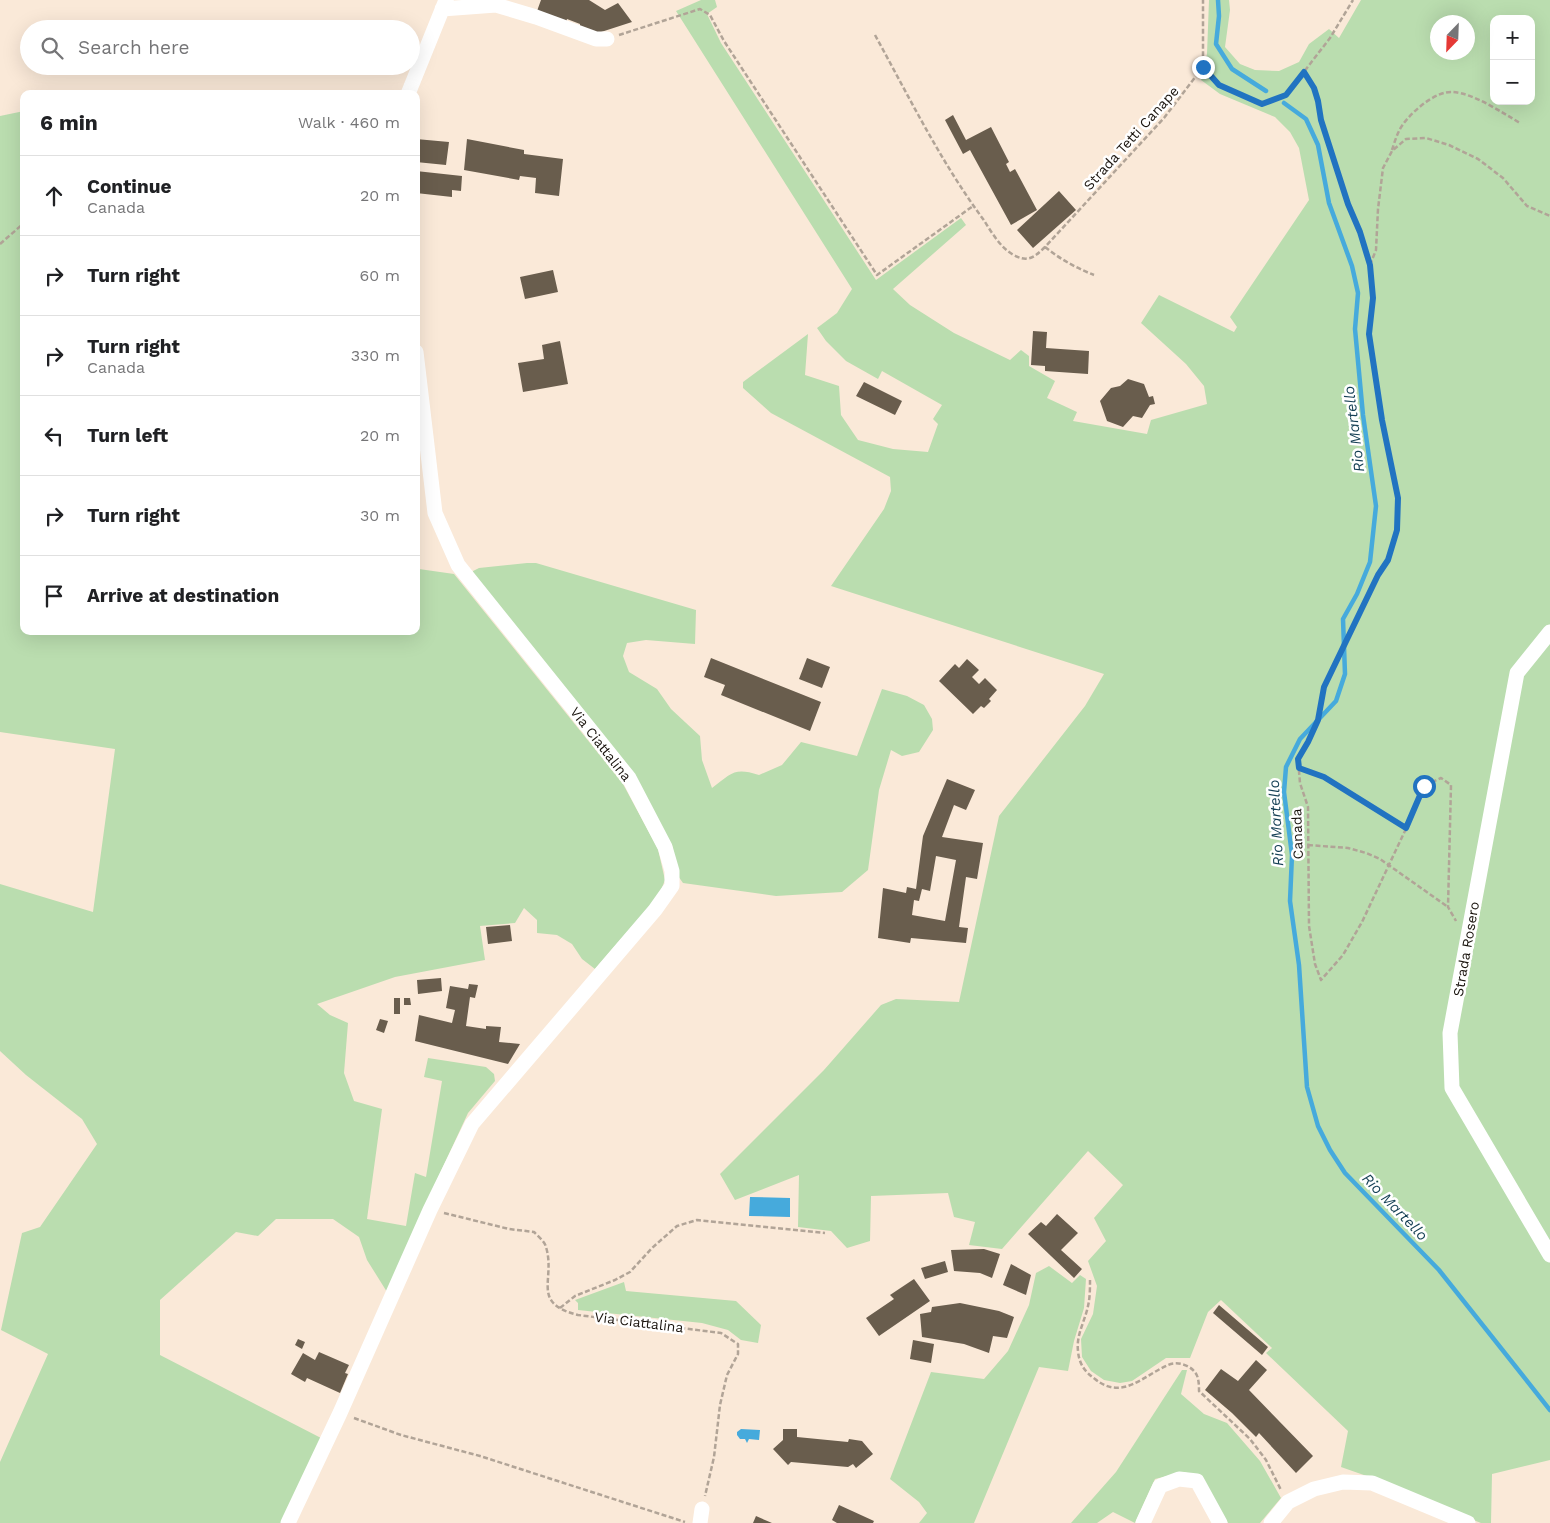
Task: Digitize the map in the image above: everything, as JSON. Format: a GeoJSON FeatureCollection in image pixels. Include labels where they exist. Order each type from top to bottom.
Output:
{"type":"FeatureCollection","features":[{"type":"Feature","properties":{"kind":"street"},"geometry":{"type":"LineString","coordinates":[[420,64],[444,5],[496,5],[536,17],[596,39],[607,39]]}},
{"type":"Feature","properties":{"kind":"street"},"geometry":{"type":"LineString","coordinates":[[410,90],[416,75]]}},
{"type":"Feature","properties":{"kind":"street","name":"Via Ciattalina"},"geometry":{"type":"LineString","coordinates":[[288,1523],[340,1413],[430,1210],[472,1124],[655,910],[672,886],[672,871],[665,847],[629,778],[458,565],[435,513],[420,386]]}},
{"type":"Feature","properties":{"kind":"street","name":"Strada Rosero"},"geometry":{"type":"LineString","coordinates":[[1550,632],[1517,673],[1450,1034],[1452,1088],[1550,1255]]}},
{"type":"Feature","properties":{"kind":"street"},"geometry":{"type":"LineString","coordinates":[[1143,1523],[1160,1486],[1179,1479],[1197,1481],[1220,1523]]}},
{"type":"Feature","properties":{"kind":"street"},"geometry":{"type":"LineString","coordinates":[[1271,1523],[1288,1502],[1314,1489],[1343,1482],[1372,1483],[1468,1523]]}},
{"type":"Feature","properties":{"kind":"path"},"geometry":{"type":"LineString","coordinates":[[1203,0],[1203,67],[1219,85],[1262,104],[1286,95],[1330,38],[1353,0]]}},
{"type":"Feature","properties":{"kind":"path"},"geometry":{"type":"LineString","coordinates":[[607,39],[700,9],[710,16],[724,41],[877,275],[973,206],[951,172],[875,35]]}},
{"type":"Feature","properties":{"kind":"path","name":"Strada Tetti Canape"},"geometry":{"type":"LineString","coordinates":[[973,206],[1003,247],[1013,255],[1029,259],[1035,257],[1164,118],[1203,67]]}},
{"type":"Feature","properties":{"kind":"path","name":"Canada"},"geometry":{"type":"LineString","coordinates":[[1304,72],[1314,88],[1321,120],[1370,265],[1373,298],[1369,334],[1382,420],[1398,498],[1397,530],[1388,560],[1374,582],[1324,687],[1318,720],[1298,759],[1300,783],[1308,807],[1309,926],[1315,964],[1321,980],[1343,955],[1362,922],[1424,786],[1441,778],[1452,785],[1448,907]]}},
{"type":"Feature","properties":{"kind":"path"},"geometry":{"type":"LineString","coordinates":[[1370,265],[1376,250],[1378,209],[1384,168],[1398,132],[1406,120],[1424,103],[1442,94],[1452,92],[1465,94],[1520,122]]}},
{"type":"Feature","properties":{"kind":"path"},"geometry":{"type":"LineString","coordinates":[[1392,151],[1406,139],[1426,138],[1449,145],[1478,159],[1503,178],[1527,206],[1550,216]]}},
{"type":"Feature","properties":{"kind":"path"},"geometry":{"type":"LineString","coordinates":[[0,244],[20,226]]}},
{"type":"Feature","properties":{"kind":"path"},"geometry":{"type":"LineString","coordinates":[[1045,247],[1057,257],[1080,270],[1094,275]]}},
{"type":"Feature","properties":{"kind":"path"},"geometry":{"type":"LineString","coordinates":[[1299,768],[1324,777],[1406,828]]}},
{"type":"Feature","properties":{"kind":"path"},"geometry":{"type":"LineString","coordinates":[[1308,845],[1348,848],[1380,859],[1448,907],[1467,940]]}},
{"type":"Feature","properties":{"kind":"path"},"geometry":{"type":"LineString","coordinates":[[430,1210],[509,1229],[534,1232],[546,1245],[549,1266],[547,1287],[552,1304],[560,1308],[575,1296],[630,1272],[652,1248],[677,1226],[697,1220],[825,1233]]}},
{"type":"Feature","properties":{"kind":"path"},"geometry":{"type":"LineString","coordinates":[[1090,1280],[1088,1306],[1079,1335],[1077,1349],[1079,1361],[1086,1372],[1098,1382],[1110,1387],[1124,1388],[1139,1382],[1169,1364],[1179,1363],[1190,1367],[1198,1377],[1199,1390],[1250,1438],[1266,1460],[1288,1502]]}},
{"type":"Feature","properties":{"kind":"path","name":"Via Ciattalina"},"geometry":{"type":"LineString","coordinates":[[560,1308],[565,1312],[578,1315],[722,1333],[738,1344],[738,1354],[727,1375],[722,1398],[714,1457],[701,1516]]}},
{"type":"Feature","properties":{"kind":"path"},"geometry":{"type":"LineString","coordinates":[[340,1413],[401,1435],[480,1456],[689,1523]]}},
{"type":"Feature","properties":{"kind":"green space"},"geometry":{"type":"Polygon","coordinates":[[[701,0],[715,0],[717,7],[707,14],[721,43],[876,280],[961,218],[966,225],[893,289],[910,305],[954,333],[1010,360],[1021,350],[1029,356],[1029,366],[1055,381],[1047,398],[1077,412],[1073,421],[1147,434],[1151,420],[1207,404],[1204,386],[1186,364],[1141,323],[1159,295],[1234,332],[1237,327],[1230,317],[1309,200],[1299,148],[1290,132],[1275,117],[1220,94],[1201,80],[1207,54],[1209,0],[1229,0],[1230,10],[1225,47],[1240,64],[1255,70],[1279,71],[1299,62],[1309,44],[1329,29],[1339,38],[1361,0],[1550,0],[1550,1460],[1492,1474],[1491,1523],[1481,1523],[1378,1480],[1341,1467],[1348,1431],[1266,1353],[1272,1348],[1221,1300],[1208,1312],[1190,1358],[1166,1358],[1132,1381],[1120,1383],[1104,1380],[1091,1371],[1082,1357],[1081,1339],[1093,1314],[1097,1286],[1088,1261],[1106,1241],[1094,1218],[1123,1185],[1088,1151],[1002,1249],[969,1245],[975,1222],[954,1217],[948,1193],[871,1196],[870,1241],[847,1248],[831,1231],[798,1227],[799,1175],[735,1200],[720,1174],[824,1070],[881,1005],[896,999],[959,1002],[999,816],[1085,706],[1104,674],[831,586],[884,509],[891,491],[890,477],[771,413],[743,388],[743,382],[808,334],[805,375],[839,386],[841,415],[858,440],[893,449],[928,452],[938,424],[933,419],[942,405],[882,371],[878,379],[846,361],[826,341],[817,328],[837,313],[852,289],[676,11],[701,0]]]}},
{"type":"Feature","properties":{"kind":"green space"},"geometry":{"type":"Polygon","coordinates":[[[20,112],[20,635],[420,635],[420,569],[454,574],[623,784],[658,849],[665,880],[659,895],[595,969],[582,959],[572,944],[557,935],[537,933],[537,920],[524,908],[515,923],[480,926],[485,960],[395,977],[317,1004],[330,1015],[348,1023],[344,1073],[354,1101],[382,1109],[367,1219],[406,1226],[415,1173],[426,1177],[442,1081],[424,1077],[428,1058],[486,1067],[494,1074],[495,1081],[468,1113],[387,1292],[367,1260],[359,1237],[333,1219],[276,1219],[258,1236],[236,1232],[160,1300],[160,1355],[321,1438],[282,1523],[0,1523],[0,1462],[48,1354],[1,1330],[22,1233],[40,1227],[97,1144],[82,1119],[26,1075],[0,1051],[0,884],[93,912],[115,749],[0,732],[0,116],[20,112]]]}},
{"type":"Feature","properties":{"kind":"green space"},"geometry":{"type":"Polygon","coordinates":[[[536,563],[696,610],[695,644],[646,640],[627,643],[623,656],[629,672],[657,689],[671,709],[700,736],[702,760],[712,788],[734,773],[744,772],[759,775],[782,765],[801,742],[857,756],[882,689],[907,696],[924,705],[932,719],[933,730],[919,752],[902,756],[891,750],[879,790],[868,870],[842,892],[776,896],[683,883],[678,876],[672,845],[472,575],[473,571],[479,568],[536,563]]]}},
{"type":"Feature","properties":{"kind":"green space"},"geometry":{"type":"Polygon","coordinates":[[[1049,1266],[1072,1283],[1080,1275],[1086,1279],[1084,1308],[1074,1341],[1068,1371],[1039,1367],[974,1523],[919,1523],[927,1513],[919,1502],[890,1479],[931,1372],[984,1379],[1008,1351],[1029,1305],[1036,1273],[1049,1266]]]}},
{"type":"Feature","properties":{"kind":"green space"},"geometry":{"type":"Polygon","coordinates":[[[624,1282],[626,1291],[736,1301],[761,1325],[758,1343],[741,1340],[728,1330],[702,1323],[578,1310],[578,1303],[575,1300],[624,1282]]]}},
{"type":"Feature","properties":{"kind":"green space"},"geometry":{"type":"Polygon","coordinates":[[[1182,1370],[1187,1370],[1181,1394],[1204,1414],[1227,1423],[1260,1461],[1281,1498],[1260,1523],[1228,1523],[1202,1477],[1184,1472],[1155,1479],[1135,1523],[1113,1512],[1097,1523],[1071,1523],[1116,1472],[1182,1370]]]}},
{"type":"Feature","properties":{"kind":"water"},"geometry":{"type":"Polygon","coordinates":[[[750,1197],[790,1198],[790,1217],[749,1216],[750,1197]]]}},
{"type":"Feature","properties":{"kind":"water"},"geometry":{"type":"Polygon","coordinates":[[[741,1429],[760,1430],[759,1440],[749,1439],[747,1443],[745,1439],[740,1439],[737,1432],[741,1429]]]}},
{"type":"Feature","properties":{"kind":"building"},"geometry":{"type":"Polygon","coordinates":[[[541,0],[589,0],[605,10],[618,3],[632,22],[598,33],[580,28],[580,24],[567,19],[566,22],[537,11],[541,0]]]}},
{"type":"Feature","properties":{"kind":"building"},"geometry":{"type":"Polygon","coordinates":[[[953,115],[966,140],[991,127],[1009,162],[1006,164],[1010,172],[1015,169],[1037,210],[1011,225],[970,150],[963,154],[945,120],[953,115]]]}},
{"type":"Feature","properties":{"kind":"building"},"geometry":{"type":"Polygon","coordinates":[[[420,139],[449,142],[446,165],[420,162],[420,139]]]}},
{"type":"Feature","properties":{"kind":"building"},"geometry":{"type":"Polygon","coordinates":[[[467,139],[524,150],[524,154],[563,159],[559,196],[535,193],[536,178],[520,176],[519,180],[464,170],[467,139]]]}},
{"type":"Feature","properties":{"kind":"building"},"geometry":{"type":"Polygon","coordinates":[[[420,171],[462,176],[461,191],[452,190],[452,197],[420,193],[420,171]]]}},
{"type":"Feature","properties":{"kind":"building"},"geometry":{"type":"Polygon","coordinates":[[[1059,191],[1076,210],[1033,248],[1017,230],[1059,191]]]}},
{"type":"Feature","properties":{"kind":"building"},"geometry":{"type":"Polygon","coordinates":[[[553,270],[558,292],[525,299],[520,277],[553,270]]]}},
{"type":"Feature","properties":{"kind":"building"},"geometry":{"type":"Polygon","coordinates":[[[1033,331],[1047,332],[1046,348],[1089,351],[1088,374],[1045,371],[1045,366],[1031,365],[1033,331]]]}},
{"type":"Feature","properties":{"kind":"building"},"geometry":{"type":"Polygon","coordinates":[[[560,341],[568,384],[523,392],[518,363],[544,359],[542,345],[560,341]]]}},
{"type":"Feature","properties":{"kind":"building"},"geometry":{"type":"Polygon","coordinates":[[[1128,379],[1144,384],[1149,397],[1153,396],[1155,404],[1150,405],[1142,418],[1133,416],[1123,427],[1107,421],[1100,401],[1111,388],[1120,386],[1128,379]]]}},
{"type":"Feature","properties":{"kind":"building"},"geometry":{"type":"Polygon","coordinates":[[[864,382],[902,401],[895,415],[856,396],[864,382]]]}},
{"type":"Feature","properties":{"kind":"building"},"geometry":{"type":"Polygon","coordinates":[[[711,658],[821,702],[810,731],[721,695],[725,685],[704,677],[711,658]]]}},
{"type":"Feature","properties":{"kind":"building"},"geometry":{"type":"Polygon","coordinates":[[[807,658],[830,667],[822,688],[799,679],[807,658]]]}},
{"type":"Feature","properties":{"kind":"building"},"geometry":{"type":"Polygon","coordinates":[[[967,659],[979,670],[972,677],[979,684],[985,678],[997,690],[989,699],[991,701],[984,708],[981,706],[973,714],[939,681],[955,664],[959,668],[967,659]]]}},
{"type":"Feature","properties":{"kind":"building"},"geometry":{"type":"Polygon","coordinates":[[[947,779],[975,790],[966,810],[954,805],[942,837],[983,843],[977,879],[966,877],[959,927],[968,928],[966,943],[911,938],[910,943],[878,938],[883,888],[906,893],[907,887],[916,889],[923,836],[947,779]],[[936,856],[930,891],[922,889],[919,901],[914,900],[912,915],[945,921],[956,860],[936,856]]]}},
{"type":"Feature","properties":{"kind":"building"},"geometry":{"type":"Polygon","coordinates":[[[510,925],[512,941],[488,944],[486,927],[510,925]]]}},
{"type":"Feature","properties":{"kind":"building"},"geometry":{"type":"Polygon","coordinates":[[[441,978],[442,991],[418,994],[417,980],[441,978]]]}},
{"type":"Feature","properties":{"kind":"building"},"geometry":{"type":"Polygon","coordinates":[[[469,984],[478,985],[475,998],[470,997],[466,1026],[486,1029],[486,1026],[501,1027],[499,1042],[520,1044],[508,1064],[415,1041],[419,1015],[452,1023],[455,1010],[446,1008],[450,986],[468,989],[469,984]]]}},
{"type":"Feature","properties":{"kind":"building"},"geometry":{"type":"Polygon","coordinates":[[[394,998],[400,998],[400,1014],[394,1014],[394,998]]]}},
{"type":"Feature","properties":{"kind":"building"},"geometry":{"type":"Polygon","coordinates":[[[404,998],[410,998],[411,1005],[404,1005],[404,998]]]}},
{"type":"Feature","properties":{"kind":"building"},"geometry":{"type":"Polygon","coordinates":[[[380,1019],[388,1021],[384,1033],[376,1030],[380,1019]]]}},
{"type":"Feature","properties":{"kind":"building"},"geometry":{"type":"Polygon","coordinates":[[[1057,1214],[1078,1233],[1061,1250],[1082,1269],[1074,1278],[1028,1234],[1041,1222],[1046,1226],[1057,1214]]]}},
{"type":"Feature","properties":{"kind":"building"},"geometry":{"type":"Polygon","coordinates":[[[984,1249],[1000,1254],[992,1278],[980,1273],[954,1271],[951,1250],[984,1249]]]}},
{"type":"Feature","properties":{"kind":"building"},"geometry":{"type":"Polygon","coordinates":[[[945,1261],[948,1272],[925,1279],[921,1268],[945,1261]]]}},
{"type":"Feature","properties":{"kind":"building"},"geometry":{"type":"Polygon","coordinates":[[[1011,1264],[1031,1275],[1026,1295],[1003,1285],[1011,1264]]]}},
{"type":"Feature","properties":{"kind":"building"},"geometry":{"type":"Polygon","coordinates":[[[914,1279],[930,1301],[879,1336],[866,1318],[894,1299],[890,1295],[914,1279]]]}},
{"type":"Feature","properties":{"kind":"building"},"geometry":{"type":"Polygon","coordinates":[[[960,1303],[999,1311],[1014,1317],[1007,1338],[993,1336],[989,1353],[964,1344],[922,1337],[920,1314],[931,1312],[932,1307],[960,1303]]]}},
{"type":"Feature","properties":{"kind":"building"},"geometry":{"type":"Polygon","coordinates":[[[1219,1305],[1268,1347],[1262,1355],[1213,1313],[1219,1305]]]}},
{"type":"Feature","properties":{"kind":"building"},"geometry":{"type":"Polygon","coordinates":[[[298,1339],[305,1342],[302,1349],[295,1345],[298,1339]]]}},
{"type":"Feature","properties":{"kind":"building"},"geometry":{"type":"Polygon","coordinates":[[[913,1340],[934,1344],[931,1363],[910,1359],[913,1340]]]}},
{"type":"Feature","properties":{"kind":"building"},"geometry":{"type":"Polygon","coordinates":[[[319,1352],[349,1365],[345,1373],[348,1374],[340,1393],[307,1378],[305,1382],[291,1374],[303,1353],[315,1360],[319,1352]]]}},
{"type":"Feature","properties":{"kind":"building"},"geometry":{"type":"Polygon","coordinates":[[[1256,1360],[1267,1370],[1249,1390],[1313,1456],[1296,1473],[1259,1433],[1256,1437],[1205,1390],[1221,1369],[1238,1381],[1256,1360]]]}},
{"type":"Feature","properties":{"kind":"building"},"geometry":{"type":"Polygon","coordinates":[[[783,1429],[797,1429],[797,1437],[848,1442],[849,1439],[862,1441],[873,1454],[856,1468],[853,1464],[848,1467],[791,1462],[788,1465],[773,1449],[783,1440],[783,1429]]]}},
{"type":"Feature","properties":{"kind":"building"},"geometry":{"type":"Polygon","coordinates":[[[839,1505],[874,1521],[873,1523],[837,1523],[832,1520],[839,1505]]]}},
{"type":"Feature","properties":{"kind":"building"},"geometry":{"type":"Polygon","coordinates":[[[756,1516],[772,1523],[753,1523],[756,1516]]]}},
{"type":"Feature","properties":{"kind":"waterway"},"geometry":{"type":"LineString","coordinates":[[1218,0],[1219,16],[1216,44],[1232,69],[1266,91]]}},
{"type":"Feature","properties":{"kind":"waterway","name":"Rio Martello"},"geometry":{"type":"LineString","coordinates":[[1284,103],[1306,119],[1318,145],[1329,203],[1352,266],[1358,293],[1355,329],[1363,415],[1376,506],[1370,562],[1357,594],[1343,619],[1345,674],[1336,701],[1300,739],[1286,767],[1284,792],[1292,855],[1290,901],[1299,965],[1307,1087],[1318,1126],[1330,1150],[1345,1173],[1439,1270],[1550,1410]]}},
{"type":"Feature","properties":{"kind":"route"},"geometry":{"type":"LineString","coordinates":[[1203,67],[1219,85],[1262,104],[1286,95],[1304,72],[1314,88],[1321,120],[1370,265],[1373,298],[1369,334],[1382,420],[1398,498],[1397,530],[1388,560],[1378,575],[1324,687],[1318,720],[1298,759],[1299,768],[1324,777],[1406,828],[1424,786]]}}]}
